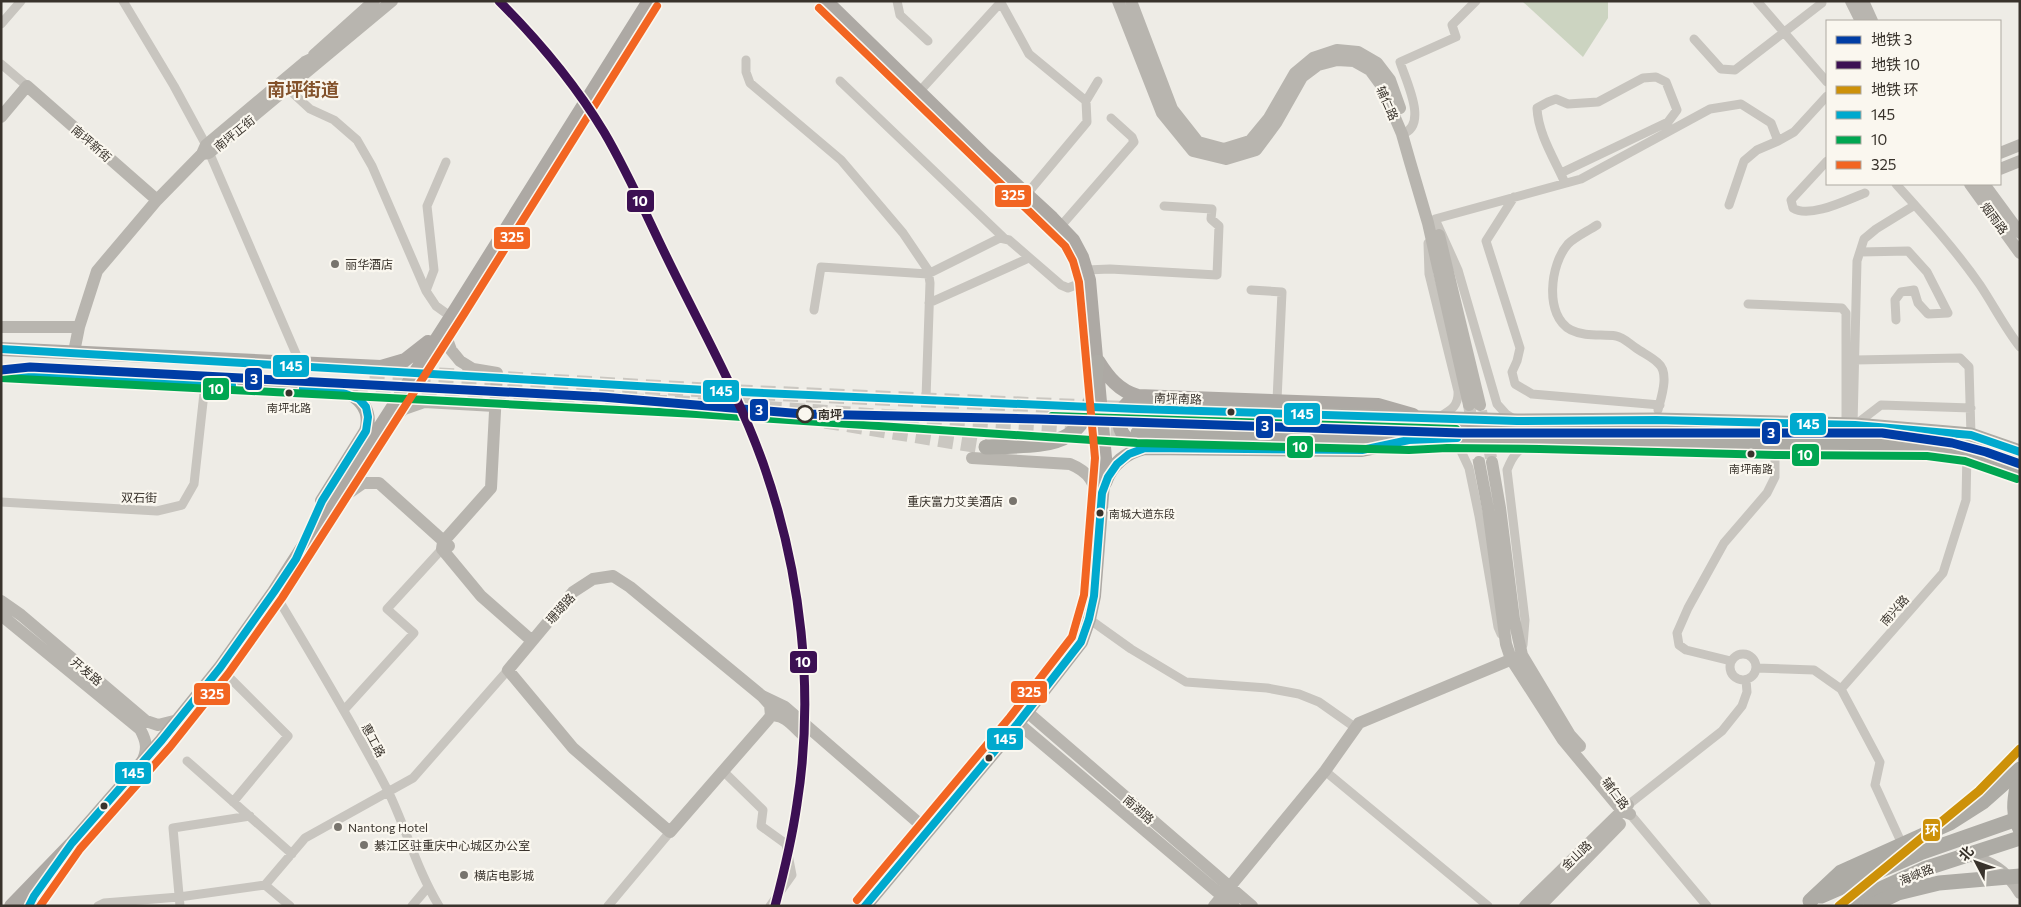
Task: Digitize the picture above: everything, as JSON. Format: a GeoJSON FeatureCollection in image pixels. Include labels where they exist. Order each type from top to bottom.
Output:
{"type":"FeatureCollection","features":[{"type":"Feature","properties":{"kind":"highway"},"geometry":{"type":"LineString","coordinates":[[986,447],[1038,446],[1057,442],[1071,433],[1082,422],[1092,401],[1097,360]]}},
{"type":"Feature","properties":{"kind":"highway"},"geometry":{"type":"LineString","coordinates":[[1138,403],[1517,421],[1656,420],[1852,425],[1971,435],[2020,452]]}},
{"type":"Feature","properties":{"kind":"highway"},"geometry":{"type":"LineString","coordinates":[[1138,433],[1410,440],[1447,438],[1540,439],[1776,445],[1928,446],[1967,451],[2020,470]]}},
{"type":"Feature","properties":{"kind":"highway"},"geometry":{"type":"LineString","coordinates":[[1807,903],[1841,872],[1950,823],[1983,802],[2020,770]]}},
{"type":"Feature","properties":{"kind":"highway"},"geometry":{"type":"LineString","coordinates":[[2019,784],[2015,800],[2015,820],[2020,829]]}},
{"type":"Feature","properties":{"kind":"highway","name":"海峡路"},"geometry":{"type":"LineString","coordinates":[[1807,903],[1920,853],[2020,818]]}},
{"type":"Feature","properties":{"kind":"highway","name":"海峡路"},"geometry":{"type":"LineString","coordinates":[[1843,906],[1924,869],[2020,838]]}},
{"type":"Feature","properties":{"kind":"highway"},"geometry":{"type":"LineString","coordinates":[[1871,906],[1898,893],[1940,883],[2020,876]]}},
{"type":"Feature","properties":{"kind":"main road"},"geometry":{"type":"LineString","coordinates":[[11,906],[72,843],[178,720],[220,668],[274,592],[371,443],[649,1]]}},
{"type":"Feature","properties":{"kind":"main road"},"geometry":{"type":"LineString","coordinates":[[829,2],[919,92],[1073,240],[1082,257],[1088,275],[1097,360],[1104,458],[1094,596],[1089,619],[1080,642],[1022,717],[865,906]]}},
{"type":"Feature","properties":{"kind":"main road"},"geometry":{"type":"LineString","coordinates":[[1,349],[381,367],[405,360],[418,352],[453,313]]}},
{"type":"Feature","properties":{"kind":"main road","name":"南坪南路"},"geometry":{"type":"LineString","coordinates":[[1097,360],[1117,386],[1138,403],[1277,400],[1378,404],[1430,418]]}},
{"type":"Feature","properties":{"kind":"main road"},"geometry":{"type":"LineString","coordinates":[[1,374],[335,389],[353,395],[366,408],[368,423],[366,431],[322,501],[296,559]]}},
{"type":"Feature","properties":{"kind":"main road"},"geometry":{"type":"LineString","coordinates":[[1138,403],[1130,400],[1120,414],[1118,422],[1126,440],[1134,445],[1145,448]]}},
{"type":"Feature","properties":{"kind":"main road"},"geometry":{"type":"LineString","coordinates":[[1101,500],[1107,478],[1121,458],[1133,451],[1145,448],[1362,450],[1410,440]]}},
{"type":"Feature","properties":{"kind":"main road"},"geometry":{"type":"LineString","coordinates":[[30,906],[34,896],[72,843]]}},
{"type":"Feature","properties":{"kind":"street"},"geometry":{"type":"LineString","coordinates":[[1,24],[21,1]]}},
{"type":"Feature","properties":{"kind":"street","name":"南坪正街"},"geometry":{"type":"LineString","coordinates":[[123,1],[174,86],[206,151],[339,41],[392,1]]}},
{"type":"Feature","properties":{"kind":"street"},"geometry":{"type":"LineString","coordinates":[[339,41],[374,1]]}},
{"type":"Feature","properties":{"kind":"street"},"geometry":{"type":"LineString","coordinates":[[897,1],[900,15],[928,41]]}},
{"type":"Feature","properties":{"kind":"street","name":"辅仁路"},"geometry":{"type":"LineString","coordinates":[[1118,1],[1162,114],[1193,151],[1226,159],[1256,150],[1276,123],[1302,77],[1318,66],[1337,60],[1354,61],[1370,70],[1381,85],[1405,133]]}},
{"type":"Feature","properties":{"kind":"street","name":"辅仁路"},"geometry":{"type":"LineString","coordinates":[[1131,1],[1172,109],[1198,142],[1224,149],[1250,141],[1269,118],[1295,72],[1313,58],[1337,50],[1358,52],[1377,63],[1390,80],[1432,221],[1474,405]]}},
{"type":"Feature","properties":{"kind":"street"},"geometry":{"type":"LineString","coordinates":[[1405,133],[1415,124],[1416,111],[1400,62],[1456,36],[1452,25],[1476,1]]}},
{"type":"Feature","properties":{"kind":"street"},"geometry":{"type":"LineString","coordinates":[[1758,1],[1826,81]]}},
{"type":"Feature","properties":{"kind":"street"},"geometry":{"type":"LineString","coordinates":[[1851,1],[1860,20]]}},
{"type":"Feature","properties":{"kind":"street"},"geometry":{"type":"LineString","coordinates":[[1863,1],[1872,20]]}},
{"type":"Feature","properties":{"kind":"street"},"geometry":{"type":"LineString","coordinates":[[919,92],[1001,2],[1029,54],[1086,101]]}},
{"type":"Feature","properties":{"kind":"street"},"geometry":{"type":"LineString","coordinates":[[1694,39],[1721,69],[1735,70],[1822,3]]}},
{"type":"Feature","properties":{"kind":"street","name":"南坪正街"},"geometry":{"type":"LineString","coordinates":[[285,86],[305,62],[339,41]]}},
{"type":"Feature","properties":{"kind":"street"},"geometry":{"type":"LineString","coordinates":[[746,60],[746,72],[750,83],[841,160],[902,233],[928,270],[930,283],[926,398]]}},
{"type":"Feature","properties":{"kind":"street","name":"南坪新街"},"geometry":{"type":"LineString","coordinates":[[1,64],[157,200]]}},
{"type":"Feature","properties":{"kind":"street"},"geometry":{"type":"LineString","coordinates":[[1561,173],[1668,122],[1677,110],[1666,82],[1656,77],[1644,78],[1598,102],[1568,104],[1556,99],[1537,108],[1538,122],[1565,183]]}},
{"type":"Feature","properties":{"kind":"street"},"geometry":{"type":"LineString","coordinates":[[840,81],[1004,239]]}},
{"type":"Feature","properties":{"kind":"street"},"geometry":{"type":"LineString","coordinates":[[1026,195],[1087,122],[1086,101],[1098,81]]}},
{"type":"Feature","properties":{"kind":"street"},"geometry":{"type":"LineString","coordinates":[[1,117],[27,86]]}},
{"type":"Feature","properties":{"kind":"street"},"geometry":{"type":"LineString","coordinates":[[285,86],[310,109],[334,120],[357,140],[372,166],[426,291],[436,306],[453,313],[447,339],[451,350],[460,361],[473,369],[497,373],[491,488],[445,546],[387,609],[414,633],[344,710]]}},
{"type":"Feature","properties":{"kind":"street"},"geometry":{"type":"LineString","coordinates":[[1729,205],[1744,161],[1756,150],[1794,132],[1826,97]]}},
{"type":"Feature","properties":{"kind":"street"},"geometry":{"type":"LineString","coordinates":[[1432,221],[1581,179],[1710,109],[1741,104],[1771,123],[1778,141]]}},
{"type":"Feature","properties":{"kind":"street"},"geometry":{"type":"LineString","coordinates":[[1060,227],[1134,142],[1132,137],[1111,118]]}},
{"type":"Feature","properties":{"kind":"street"},"geometry":{"type":"LineString","coordinates":[[2001,153],[2020,145]]}},
{"type":"Feature","properties":{"kind":"street"},"geometry":{"type":"LineString","coordinates":[[74,352],[79,327],[97,270],[157,200],[206,151],[300,363]]}},
{"type":"Feature","properties":{"kind":"street"},"geometry":{"type":"LineString","coordinates":[[2001,169],[2020,161]]}},
{"type":"Feature","properties":{"kind":"street"},"geometry":{"type":"LineString","coordinates":[[426,291],[434,270],[427,206],[446,162]]}},
{"type":"Feature","properties":{"kind":"street"},"geometry":{"type":"LineString","coordinates":[[1826,162],[1791,200],[1793,208],[1803,212],[1822,209],[1865,193]]}},
{"type":"Feature","properties":{"kind":"street"},"geometry":{"type":"LineString","coordinates":[[1897,185],[1980,286],[1999,318],[2020,347]]}},
{"type":"Feature","properties":{"kind":"street","name":"烟雨路"},"geometry":{"type":"LineString","coordinates":[[1971,185],[2017,236]]}},
{"type":"Feature","properties":{"kind":"street","name":"烟雨路"},"geometry":{"type":"LineString","coordinates":[[1985,185],[2017,236],[2020,252]]}},
{"type":"Feature","properties":{"kind":"street"},"geometry":{"type":"LineString","coordinates":[[1514,197],[1486,241],[1520,348],[1512,372],[1514,384],[1532,394],[1660,405]]}},
{"type":"Feature","properties":{"kind":"street"},"geometry":{"type":"LineString","coordinates":[[1852,425],[1857,261],[1864,239],[1876,229],[1914,205]]}},
{"type":"Feature","properties":{"kind":"street"},"geometry":{"type":"LineString","coordinates":[[814,310],[821,268],[928,274],[1000,238],[1009,240],[1061,285],[1068,288],[1088,275],[1110,269],[1217,276],[1219,226],[1212,219],[1212,209],[1164,206]]}},
{"type":"Feature","properties":{"kind":"street"},"geometry":{"type":"LineString","coordinates":[[1430,418],[1452,410],[1458,400],[1458,391],[1429,274],[1432,221]]}},
{"type":"Feature","properties":{"kind":"street"},"geometry":{"type":"LineString","coordinates":[[1432,221],[1458,270],[1497,404],[1506,414],[1517,421]]}},
{"type":"Feature","properties":{"kind":"street"},"geometry":{"type":"LineString","coordinates":[[1596,225],[1568,244],[1560,257],[1554,282],[1552,304],[1559,320],[1570,330],[1585,334],[1619,336],[1660,364],[1664,372],[1656,420]]}},
{"type":"Feature","properties":{"kind":"street"},"geometry":{"type":"LineString","coordinates":[[1860,252],[1908,251],[1927,272],[1948,313],[1928,314],[1918,303],[1914,290],[1901,292],[1895,300],[1896,320]]}},
{"type":"Feature","properties":{"kind":"street"},"geometry":{"type":"LineString","coordinates":[[929,303],[1029,258]]}},
{"type":"Feature","properties":{"kind":"street"},"geometry":{"type":"LineString","coordinates":[[1251,290],[1282,292],[1277,400]]}},
{"type":"Feature","properties":{"kind":"street"},"geometry":{"type":"LineString","coordinates":[[1748,304],[1842,308],[1846,313],[1852,425]]}},
{"type":"Feature","properties":{"kind":"street"},"geometry":{"type":"LineString","coordinates":[[1,327],[79,327]]}},
{"type":"Feature","properties":{"kind":"street"},"geometry":{"type":"LineString","coordinates":[[1854,360],[1960,358],[1969,367],[1971,435]]}},
{"type":"Feature","properties":{"kind":"street","name":"双石街"},"geometry":{"type":"LineString","coordinates":[[1,502],[157,511],[182,505],[194,484],[205,384]]}},
{"type":"Feature","properties":{"kind":"street"},"geometry":{"type":"LineString","coordinates":[[371,443],[396,415],[414,405],[433,402],[495,406]]}},
{"type":"Feature","properties":{"kind":"street"},"geometry":{"type":"LineString","coordinates":[[1852,425],[1881,405],[1971,408]]}},
{"type":"Feature","properties":{"kind":"street"},"geometry":{"type":"LineString","coordinates":[[1447,438],[1461,450],[1469,468],[1498,627],[1506,644]]}},
{"type":"Feature","properties":{"kind":"street"},"geometry":{"type":"LineString","coordinates":[[1222,897],[1325,771],[1359,724],[1516,657],[1525,620],[1507,470],[1512,457],[1519,449],[1540,439]]}},
{"type":"Feature","properties":{"kind":"street"},"geometry":{"type":"LineString","coordinates":[[1731,661],[1686,650],[1679,645],[1677,633],[1688,608],[1724,543],[1767,492],[1775,477],[1776,445]]}},
{"type":"Feature","properties":{"kind":"street","name":"南兴路"},"geometry":{"type":"LineString","coordinates":[[1841,689],[1943,573],[1966,500],[1967,451]]}},
{"type":"Feature","properties":{"kind":"street"},"geometry":{"type":"LineString","coordinates":[[972,458],[1070,464],[1079,468],[1093,481],[1101,500]]}},
{"type":"Feature","properties":{"kind":"street","name":"辅仁路"},"geometry":{"type":"LineString","coordinates":[[1516,657],[1514,619],[1500,508],[1485,462],[1488,510],[1506,644],[1516,657],[1563,740],[1627,810]]}},
{"type":"Feature","properties":{"kind":"street"},"geometry":{"type":"LineString","coordinates":[[329,506],[363,483],[379,483],[445,546],[481,596],[534,637]]}},
{"type":"Feature","properties":{"kind":"street","name":"珊瑚路"},"geometry":{"type":"LineString","coordinates":[[265,885],[305,838],[413,778],[508,670],[573,592],[593,578],[612,576],[642,597],[762,696],[785,707],[921,825],[931,827]]}},
{"type":"Feature","properties":{"kind":"street","name":"惠工路"},"geometry":{"type":"LineString","coordinates":[[274,592],[344,710],[388,792],[428,887],[439,906]]}},
{"type":"Feature","properties":{"kind":"street","name":"开发路"},"geometry":{"type":"LineString","coordinates":[[1,601],[21,615],[146,721],[158,725],[178,720]]}},
{"type":"Feature","properties":{"kind":"street","name":"开发路"},"geometry":{"type":"LineString","coordinates":[[1,615],[140,729],[146,740],[147,751],[142,762]]}},
{"type":"Feature","properties":{"kind":"street"},"geometry":{"type":"LineString","coordinates":[[1089,619],[1131,649],[1186,682],[1267,688],[1299,694],[1319,702],[1356,728]]}},
{"type":"Feature","properties":{"kind":"street"},"geometry":{"type":"LineString","coordinates":[[1740,654],[1748,654],[1754,660],[1756,668],[1753,675],[1746,680],[1734,677],[1730,670],[1731,661],[1740,654]]}},
{"type":"Feature","properties":{"kind":"street"},"geometry":{"type":"LineString","coordinates":[[220,668],[288,736],[233,802]]}},
{"type":"Feature","properties":{"kind":"street"},"geometry":{"type":"LineString","coordinates":[[1756,668],[1814,670],[1841,689],[1880,762],[1875,785],[1902,844]]}},
{"type":"Feature","properties":{"kind":"street"},"geometry":{"type":"LineString","coordinates":[[508,670],[574,748],[670,832]]}},
{"type":"Feature","properties":{"kind":"street"},"geometry":{"type":"LineString","coordinates":[[1707,906],[1627,810],[1722,731],[1742,706],[1747,692],[1746,680]]}},
{"type":"Feature","properties":{"kind":"street"},"geometry":{"type":"LineString","coordinates":[[762,696],[770,706],[771,716]]}},
{"type":"Feature","properties":{"kind":"street"},"geometry":{"type":"LineString","coordinates":[[608,906],[771,716],[783,717],[916,832],[918,843]]}},
{"type":"Feature","properties":{"kind":"street"},"geometry":{"type":"LineString","coordinates":[[1022,717],[1234,906]]}},
{"type":"Feature","properties":{"kind":"street"},"geometry":{"type":"LineString","coordinates":[[187,761],[292,854]]}},
{"type":"Feature","properties":{"kind":"street"},"geometry":{"type":"LineString","coordinates":[[723,771],[763,810],[761,826],[786,844],[792,876],[770,906]]}},
{"type":"Feature","properties":{"kind":"street"},"geometry":{"type":"LineString","coordinates":[[1325,771],[1488,906]]}},
{"type":"Feature","properties":{"kind":"street","name":"金山路"},"geometry":{"type":"LineString","coordinates":[[1525,906],[1627,810]]}},
{"type":"Feature","properties":{"kind":"street","name":"金山路"},"geometry":{"type":"LineString","coordinates":[[1540,906],[1627,810]]}},
{"type":"Feature","properties":{"kind":"street"},"geometry":{"type":"LineString","coordinates":[[179,901],[173,828],[250,816]]}},
{"type":"Feature","properties":{"kind":"street"},"geometry":{"type":"LineString","coordinates":[[1966,854],[1997,866],[2008,874],[2020,893]]}},
{"type":"Feature","properties":{"kind":"street"},"geometry":{"type":"LineString","coordinates":[[98,906],[104,903],[179,901],[265,885],[290,906]]}},
{"type":"Feature","properties":{"kind":"street"},"geometry":{"type":"LineString","coordinates":[[412,906],[428,887]]}},
{"type":"Feature","properties":{"kind":"street"},"geometry":{"type":"LineString","coordinates":[[1222,897],[1252,906]]}},
{"type":"Feature","properties":{"kind":"green space"},"geometry":{"type":"Polygon","coordinates":[[[1522,1],[1608,1],[1608,18],[1583,57],[1522,1]]]}},
{"type":"Feature","properties":{"kind":"tunnel"},"geometry":{"type":"LineString","coordinates":[[370,371],[740,392],[1136,409]]}},
{"type":"Feature","properties":{"kind":"tunnel"},"geometry":{"type":"LineString","coordinates":[[330,385],[698,404],[1135,433]]}},
{"type":"Feature","properties":{"kind":"tunnel"},"geometry":{"type":"LineString","coordinates":[[1469,405],[1479,462]]}},
{"type":"Feature","properties":{"kind":"tunnel"},"geometry":{"type":"LineString","coordinates":[[1481,411],[1492,462]]}},
{"type":"Feature","properties":{"kind":"tunnel"},"geometry":{"type":"LineString","coordinates":[[825,421],[986,447]]}},
{"type":"Feature","properties":{"kind":"metro line","name":"10"},"geometry":{"type":"LineString","coordinates":[[499,1],[542,47],[569,80],[604,132],[732,389],[754,438],[776,504],[787,546],[801,632],[805,718],[795,817],[788,855],[775,906]]}},
{"type":"Feature","properties":{"kind":"metro line","name":"3"},"geometry":{"type":"LineString","coordinates":[[1,370],[30,367],[602,397],[803,414],[1038,419],[1461,433],[1882,433],[1952,443],[2020,464]]}},
{"type":"Feature","properties":{"kind":"metro line","name":"环"},"geometry":{"type":"LineString","coordinates":[[1839,906],[1979,791],[2020,749]]}},
{"type":"Feature","properties":{"kind":"transit line","name":"325"},"geometry":{"type":"LineString","coordinates":[[40,906],[80,849],[170,747],[228,674],[282,598],[464,314],[657,6]]}},
{"type":"Feature","properties":{"kind":"transit line","name":"325"},"geometry":{"type":"LineString","coordinates":[[819,8],[1065,246],[1073,261],[1079,282],[1095,458],[1084,595],[1072,637],[1010,717],[857,900]]}},
{"type":"Feature","properties":{"kind":"transit line","name":"145"},"geometry":{"type":"LineString","coordinates":[[1,349],[740,392],[1137,409],[1517,421],[1656,420],[1855,425],[1971,435],[2020,452]]}},
{"type":"Feature","properties":{"kind":"transit line","name":"145"},"geometry":{"type":"LineString","coordinates":[[1,374],[232,385]]}},
{"type":"Feature","properties":{"kind":"transit line","name":"10"},"geometry":{"type":"LineString","coordinates":[[1,378],[697,414],[1137,443],[1409,450],[1447,448],[1540,449],[1775,455],[1927,456],[1965,461],[2017,479]]}},
{"type":"Feature","properties":{"kind":"transit line","name":"145"},"geometry":{"type":"LineString","coordinates":[[29,906],[34,896],[72,843],[162,740],[220,668],[274,592],[296,559],[322,501],[366,431],[368,417],[366,407],[359,399],[338,391],[303,388]]}},
{"type":"Feature","properties":{"kind":"transit line","name":"10"},"geometry":{"type":"LineString","coordinates":[[1052,416],[1456,429]]}},
{"type":"Feature","properties":{"kind":"transit line","name":"145"},"geometry":{"type":"LineString","coordinates":[[865,906],[1018,723],[1081,642],[1094,596],[1102,493],[1108,477],[1117,464],[1129,454],[1145,448],[1362,450],[1409,440],[1457,438]]}},
{"type":"Feature","properties":{"kind":"place","name":"丽华酒店"},"geometry":{"type":"Point","coordinates":[335,264]}},
{"type":"Feature","properties":{"kind":"place","name":"南坪北路"},"geometry":{"type":"Point","coordinates":[289,393]}},
{"type":"Feature","properties":{"kind":"place","name":"南坪"},"geometry":{"type":"Point","coordinates":[805,414]}},
{"type":"Feature","properties":{"kind":"place","name":"南坪南路"},"geometry":{"type":"Point","coordinates":[1751,454]}},
{"type":"Feature","properties":{"kind":"place","name":"重庆富力艾美酒店"},"geometry":{"type":"Point","coordinates":[1013,501]}},
{"type":"Feature","properties":{"kind":"place","name":"南城大道东段"},"geometry":{"type":"Point","coordinates":[1100,513]}},
{"type":"Feature","properties":{"kind":"place","name":"Nantong Hotel"},"geometry":{"type":"Point","coordinates":[338,827]}},
{"type":"Feature","properties":{"kind":"place","name":"綦江区驻重庆中心城区办公室"},"geometry":{"type":"Point","coordinates":[364,845]}},
{"type":"Feature","properties":{"kind":"place","name":"横店电影城"},"geometry":{"type":"Point","coordinates":[464,875]}},
{"type":"Feature","properties":{"kind":"district","name":"南坪街道"},"geometry":{"type":"Point","coordinates":[303,89]}}]}
